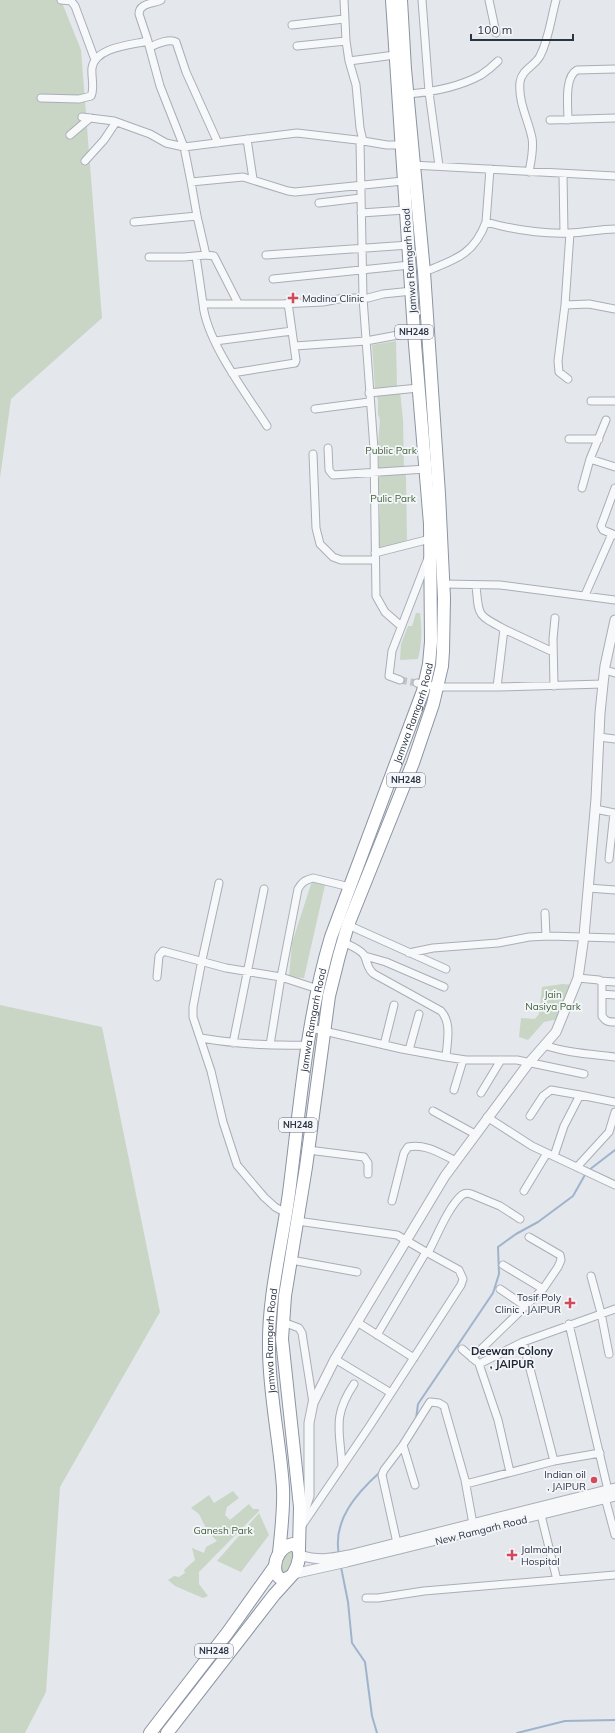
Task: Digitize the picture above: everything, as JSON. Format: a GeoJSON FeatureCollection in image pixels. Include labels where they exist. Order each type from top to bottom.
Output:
{"type":"FeatureCollection","features":[{"type":"Feature","properties":{"kind":"highway","name":"Jamwa Ramgarh Road"},"geometry":{"type":"LineString","coordinates":[[279,1553],[283,1518],[283,1489],[269,1347],[273,1288],[286,1213],[308,1045],[318,989],[331,937],[416,712],[420,684],[431,642],[431,544],[426,469],[418,388],[409,245],[405,210],[392,0]]}},
{"type":"Feature","properties":{"kind":"highway","name":"Jamwa Ramgarh Road"},"geometry":{"type":"LineString","coordinates":[[299,1552],[300,1515],[283,1352],[285,1296],[308,1150],[324,1031],[330,996],[348,925],[413,763],[438,687],[443,651],[443,584],[439,494],[424,272],[405,69],[401,0]]}},
{"type":"Feature","properties":{"kind":"highway"},"geometry":{"type":"LineString","coordinates":[[279,1553],[286,1546],[293,1544],[296,1545],[299,1552]]}},
{"type":"Feature","properties":{"kind":"highway","name":"NH248"},"geometry":{"type":"LineString","coordinates":[[167,1733],[292,1575],[297,1567],[299,1552]]}},
{"type":"Feature","properties":{"kind":"highway","name":"NH248"},"geometry":{"type":"LineString","coordinates":[[150,1733],[228,1632],[274,1566],[279,1553]]}},
{"type":"Feature","properties":{"kind":"highway"},"geometry":{"type":"LineString","coordinates":[[274,1566],[277,1575],[280,1578],[284,1579],[292,1575]]}},
{"type":"Feature","properties":{"kind":"street"},"geometry":{"type":"LineString","coordinates":[[61,0],[71,2],[75,6],[95,60]]}},
{"type":"Feature","properties":{"kind":"street"},"geometry":{"type":"LineString","coordinates":[[161,0],[144,5],[139,11],[139,17],[149,44],[160,86],[184,147],[206,254]]}},
{"type":"Feature","properties":{"kind":"street"},"geometry":{"type":"LineString","coordinates":[[344,0],[346,41],[349,61],[356,85],[362,141],[362,271],[374,473],[375,588],[379,603],[385,612],[401,626]]}},
{"type":"Feature","properties":{"kind":"street"},"geometry":{"type":"LineString","coordinates":[[422,0],[429,92],[438,166]]}},
{"type":"Feature","properties":{"kind":"street"},"geometry":{"type":"LineString","coordinates":[[489,0],[496,33]]}},
{"type":"Feature","properties":{"kind":"street"},"geometry":{"type":"LineString","coordinates":[[529,172],[532,157],[532,139],[523,111],[520,82],[524,71],[536,62],[544,46],[556,0]]}},
{"type":"Feature","properties":{"kind":"street"},"geometry":{"type":"LineString","coordinates":[[292,25],[344,19]]}},
{"type":"Feature","properties":{"kind":"street"},"geometry":{"type":"LineString","coordinates":[[41,98],[79,99],[91,96],[92,69],[97,57],[105,52],[120,47],[173,40],[176,42],[186,72],[218,143]]}},
{"type":"Feature","properties":{"kind":"street"},"geometry":{"type":"LineString","coordinates":[[297,46],[346,41]]}},
{"type":"Feature","properties":{"kind":"street"},"geometry":{"type":"LineString","coordinates":[[349,61],[395,54]]}},
{"type":"Feature","properties":{"kind":"street"},"geometry":{"type":"LineString","coordinates":[[408,94],[429,92],[457,85],[482,74],[498,61]]}},
{"type":"Feature","properties":{"kind":"street"},"geometry":{"type":"LineString","coordinates":[[568,120],[570,78],[573,72],[577,70],[615,69]]}},
{"type":"Feature","properties":{"kind":"street"},"geometry":{"type":"LineString","coordinates":[[82,117],[116,122],[150,134],[166,143],[184,147],[297,133],[387,145],[402,145]]}},
{"type":"Feature","properties":{"kind":"street"},"geometry":{"type":"LineString","coordinates":[[70,135],[90,118]]}},
{"type":"Feature","properties":{"kind":"street"},"geometry":{"type":"LineString","coordinates":[[550,120],[615,118]]}},
{"type":"Feature","properties":{"kind":"street"},"geometry":{"type":"LineString","coordinates":[[85,160],[104,140],[116,122]]}},
{"type":"Feature","properties":{"kind":"street"},"geometry":{"type":"LineString","coordinates":[[247,139],[253,179]]}},
{"type":"Feature","properties":{"kind":"street"},"geometry":{"type":"LineString","coordinates":[[402,166],[438,166],[615,176]]}},
{"type":"Feature","properties":{"kind":"street"},"geometry":{"type":"LineString","coordinates":[[424,272],[457,259],[475,244],[486,222],[490,169]]}},
{"type":"Feature","properties":{"kind":"street"},"geometry":{"type":"LineString","coordinates":[[563,174],[567,233],[565,305],[558,368],[559,372],[568,379]]}},
{"type":"Feature","properties":{"kind":"street"},"geometry":{"type":"LineString","coordinates":[[191,182],[243,177],[288,191],[310,192],[361,184],[403,181]]}},
{"type":"Feature","properties":{"kind":"street"},"geometry":{"type":"LineString","coordinates":[[319,203],[361,198]]}},
{"type":"Feature","properties":{"kind":"street"},"geometry":{"type":"LineString","coordinates":[[361,214],[405,210]]}},
{"type":"Feature","properties":{"kind":"street"},"geometry":{"type":"LineString","coordinates":[[134,222],[197,216]]}},
{"type":"Feature","properties":{"kind":"street"},"geometry":{"type":"LineString","coordinates":[[486,222],[515,230],[543,233],[567,233],[615,229]]}},
{"type":"Feature","properties":{"kind":"street"},"geometry":{"type":"LineString","coordinates":[[266,255],[409,245]]}},
{"type":"Feature","properties":{"kind":"street"},"geometry":{"type":"LineString","coordinates":[[148,257],[211,255],[216,260],[224,279],[238,303]]}},
{"type":"Feature","properties":{"kind":"street"},"geometry":{"type":"LineString","coordinates":[[196,256],[204,311],[215,341],[232,373],[267,426]]}},
{"type":"Feature","properties":{"kind":"street"},"geometry":{"type":"LineString","coordinates":[[273,279],[410,265]]}},
{"type":"Feature","properties":{"kind":"street"},"geometry":{"type":"LineString","coordinates":[[203,304],[288,303],[363,298],[412,291]]}},
{"type":"Feature","properties":{"kind":"street"},"geometry":{"type":"LineString","coordinates":[[232,373],[291,364],[296,360],[288,303]]}},
{"type":"Feature","properties":{"kind":"street"},"geometry":{"type":"LineString","coordinates":[[565,305],[589,304],[615,309]]}},
{"type":"Feature","properties":{"kind":"street"},"geometry":{"type":"LineString","coordinates":[[215,341],[292,331]]}},
{"type":"Feature","properties":{"kind":"street"},"geometry":{"type":"LineString","coordinates":[[295,346],[366,341],[414,332]]}},
{"type":"Feature","properties":{"kind":"street"},"geometry":{"type":"LineString","coordinates":[[369,394],[418,388]]}},
{"type":"Feature","properties":{"kind":"street"},"geometry":{"type":"LineString","coordinates":[[591,401],[615,401]]}},
{"type":"Feature","properties":{"kind":"street"},"geometry":{"type":"LineString","coordinates":[[315,409],[369,402]]}},
{"type":"Feature","properties":{"kind":"street"},"geometry":{"type":"LineString","coordinates":[[582,488],[590,459],[606,420]]}},
{"type":"Feature","properties":{"kind":"street"},"geometry":{"type":"LineString","coordinates":[[569,439],[599,439]]}},
{"type":"Feature","properties":{"kind":"street"},"geometry":{"type":"LineString","coordinates":[[328,448],[329,470],[333,475],[426,469]]}},
{"type":"Feature","properties":{"kind":"street"},"geometry":{"type":"LineString","coordinates":[[313,454],[316,528],[320,544],[333,557],[341,560],[375,556],[431,544]]}},
{"type":"Feature","properties":{"kind":"street"},"geometry":{"type":"LineString","coordinates":[[590,459],[615,467]]}},
{"type":"Feature","properties":{"kind":"street"},"geometry":{"type":"LineString","coordinates":[[585,595],[614,535],[603,530],[601,523],[615,488]]}},
{"type":"Feature","properties":{"kind":"street"},"geometry":{"type":"LineString","coordinates":[[400,680],[389,676],[392,651],[431,544]]}},
{"type":"Feature","properties":{"kind":"street"},"geometry":{"type":"LineString","coordinates":[[443,584],[500,585],[615,600]]}},
{"type":"Feature","properties":{"kind":"street"},"geometry":{"type":"LineString","coordinates":[[476,585],[478,609],[484,618],[553,652]]}},
{"type":"Feature","properties":{"kind":"street"},"geometry":{"type":"LineString","coordinates":[[554,686],[553,652],[555,618]]}},
{"type":"Feature","properties":{"kind":"street"},"geometry":{"type":"LineString","coordinates":[[300,1515],[310,1496],[310,1423],[313,1404],[335,1359],[445,1176],[528,1064],[556,1032],[578,978],[584,936],[596,809],[603,684],[615,620]]}},
{"type":"Feature","properties":{"kind":"street"},"geometry":{"type":"LineString","coordinates":[[497,687],[504,629]]}},
{"type":"Feature","properties":{"kind":"street"},"geometry":{"type":"LineString","coordinates":[[605,670],[615,673]]}},
{"type":"Feature","properties":{"kind":"street"},"geometry":{"type":"LineString","coordinates":[[420,684],[438,687],[603,684]]}},
{"type":"Feature","properties":{"kind":"street"},"geometry":{"type":"LineString","coordinates":[[599,736],[615,739]]}},
{"type":"Feature","properties":{"kind":"street"},"geometry":{"type":"LineString","coordinates":[[596,809],[614,813],[609,859]]}},
{"type":"Feature","properties":{"kind":"street"},"geometry":{"type":"LineString","coordinates":[[270,1045],[298,889],[302,882],[307,879],[318,879],[350,887]]}},
{"type":"Feature","properties":{"kind":"street"},"geometry":{"type":"LineString","coordinates":[[219,883],[202,960],[193,1007],[193,1017],[211,1071],[225,1129],[237,1165],[264,1197],[286,1213]]}},
{"type":"Feature","properties":{"kind":"street"},"geometry":{"type":"LineString","coordinates":[[588,888],[615,890]]}},
{"type":"Feature","properties":{"kind":"street"},"geometry":{"type":"LineString","coordinates":[[233,1043],[264,889]]}},
{"type":"Feature","properties":{"kind":"street"},"geometry":{"type":"LineString","coordinates":[[545,913],[546,936]]}},
{"type":"Feature","properties":{"kind":"street"},"geometry":{"type":"LineString","coordinates":[[348,925],[446,969]]}},
{"type":"Feature","properties":{"kind":"street"},"geometry":{"type":"LineString","coordinates":[[409,953],[433,948],[498,943],[529,937],[584,936],[615,938]]}},
{"type":"Feature","properties":{"kind":"street"},"geometry":{"type":"LineString","coordinates":[[343,942],[362,952],[365,956],[370,971],[444,1015],[447,1019],[448,1026],[446,1057]]}},
{"type":"Feature","properties":{"kind":"street"},"geometry":{"type":"LineString","coordinates":[[157,978],[159,956],[163,951],[202,960],[226,968],[281,977],[318,989]]}},
{"type":"Feature","properties":{"kind":"street"},"geometry":{"type":"LineString","coordinates":[[365,956],[386,962],[444,987]]}},
{"type":"Feature","properties":{"kind":"street"},"geometry":{"type":"LineString","coordinates":[[578,978],[615,982]]}},
{"type":"Feature","properties":{"kind":"street"},"geometry":{"type":"LineString","coordinates":[[600,981],[602,984],[602,1016],[604,1020],[615,1022]]}},
{"type":"Feature","properties":{"kind":"street"},"geometry":{"type":"LineString","coordinates":[[602,994],[615,995]]}},
{"type":"Feature","properties":{"kind":"street"},"geometry":{"type":"LineString","coordinates":[[384,1045],[394,1005]]}},
{"type":"Feature","properties":{"kind":"street"},"geometry":{"type":"LineString","coordinates":[[409,1050],[419,1014]]}},
{"type":"Feature","properties":{"kind":"street"},"geometry":{"type":"LineString","coordinates":[[311,1028],[384,1045],[463,1060],[517,1060],[528,1064],[584,1074]]}},
{"type":"Feature","properties":{"kind":"street"},"geometry":{"type":"LineString","coordinates":[[201,1038],[233,1043],[308,1045]]}},
{"type":"Feature","properties":{"kind":"street"},"geometry":{"type":"LineString","coordinates":[[544,1045],[555,1049],[582,1054],[615,1056]]}},
{"type":"Feature","properties":{"kind":"street"},"geometry":{"type":"LineString","coordinates":[[454,1090],[463,1060]]}},
{"type":"Feature","properties":{"kind":"street"},"geometry":{"type":"LineString","coordinates":[[481,1093],[501,1060]]}},
{"type":"Feature","properties":{"kind":"street"},"geometry":{"type":"LineString","coordinates":[[530,1116],[543,1096],[551,1090],[615,1102]]}},
{"type":"Feature","properties":{"kind":"street"},"geometry":{"type":"LineString","coordinates":[[524,1191],[550,1154],[580,1095]]}},
{"type":"Feature","properties":{"kind":"street"},"geometry":{"type":"LineString","coordinates":[[433,1111],[475,1134]]}},
{"type":"Feature","properties":{"kind":"street"},"geometry":{"type":"LineString","coordinates":[[578,1168],[608,1132],[615,1112]]}},
{"type":"Feature","properties":{"kind":"street"},"geometry":{"type":"LineString","coordinates":[[488,1117],[532,1146],[615,1185]]}},
{"type":"Feature","properties":{"kind":"street"},"geometry":{"type":"LineString","coordinates":[[392,1201],[404,1153],[408,1146],[430,1149],[456,1161]]}},
{"type":"Feature","properties":{"kind":"street"},"geometry":{"type":"LineString","coordinates":[[308,1150],[364,1157],[368,1163],[368,1174]]}},
{"type":"Feature","properties":{"kind":"street"},"geometry":{"type":"LineString","coordinates":[[377,1335],[453,1207],[462,1195],[466,1193],[471,1194],[500,1206],[520,1219]]}},
{"type":"Feature","properties":{"kind":"street"},"geometry":{"type":"LineString","coordinates":[[297,1221],[397,1235],[459,1270],[463,1279],[448,1306],[299,1530]]}},
{"type":"Feature","properties":{"kind":"street"},"geometry":{"type":"LineString","coordinates":[[472,1358],[543,1289],[558,1267],[561,1257],[558,1253],[530,1237]]}},
{"type":"Feature","properties":{"kind":"street"},"geometry":{"type":"LineString","coordinates":[[291,1260],[357,1272]]}},
{"type":"Feature","properties":{"kind":"street"},"geometry":{"type":"LineString","coordinates":[[503,1266],[543,1289]]}},
{"type":"Feature","properties":{"kind":"street"},"geometry":{"type":"LineString","coordinates":[[591,1276],[601,1313],[609,1354]]}},
{"type":"Feature","properties":{"kind":"street"},"geometry":{"type":"LineString","coordinates":[[500,1289],[524,1306]]}},
{"type":"Feature","properties":{"kind":"street"},"geometry":{"type":"LineString","coordinates":[[479,1364],[523,1342],[569,1324],[615,1309]]}},
{"type":"Feature","properties":{"kind":"street"},"geometry":{"type":"LineString","coordinates":[[284,1322],[299,1328],[302,1333],[313,1404]]}},
{"type":"Feature","properties":{"kind":"street"},"geometry":{"type":"LineString","coordinates":[[356,1322],[414,1358]]}},
{"type":"Feature","properties":{"kind":"street"},"geometry":{"type":"LineString","coordinates":[[569,1324],[610,1493],[615,1535]]}},
{"type":"Feature","properties":{"kind":"street"},"geometry":{"type":"LineString","coordinates":[[523,1342],[554,1461]]}},
{"type":"Feature","properties":{"kind":"street"},"geometry":{"type":"LineString","coordinates":[[462,1349],[479,1364],[498,1420],[510,1472]]}},
{"type":"Feature","properties":{"kind":"street"},"geometry":{"type":"LineString","coordinates":[[335,1359],[391,1393]]}},
{"type":"Feature","properties":{"kind":"street"},"geometry":{"type":"LineString","coordinates":[[342,1466],[338,1422],[339,1415],[346,1396],[354,1384]]}},
{"type":"Feature","properties":{"kind":"street"},"geometry":{"type":"LineString","coordinates":[[397,1543],[382,1474],[403,1445],[430,1402],[438,1403],[444,1406],[466,1484],[473,1524]]}},
{"type":"Feature","properties":{"kind":"street"},"geometry":{"type":"LineString","coordinates":[[403,1445],[415,1485]]}},
{"type":"Feature","properties":{"kind":"street"},"geometry":{"type":"LineString","coordinates":[[466,1484],[554,1461],[600,1453]]}},
{"type":"Feature","properties":{"kind":"street","name":"New Ramgarh Road"},"geometry":{"type":"LineString","coordinates":[[348,1559],[397,1543],[610,1493]]}},
{"type":"Feature","properties":{"kind":"street","name":"New Ramgarh Road"},"geometry":{"type":"LineString","coordinates":[[348,1559],[541,1515],[610,1493]]}},
{"type":"Feature","properties":{"kind":"street"},"geometry":{"type":"LineString","coordinates":[[541,1515],[557,1580]]}},
{"type":"Feature","properties":{"kind":"street"},"geometry":{"type":"LineString","coordinates":[[299,1552],[325,1564]]}},
{"type":"Feature","properties":{"kind":"street"},"geometry":{"type":"LineString","coordinates":[[292,1575],[325,1564],[348,1559]]}},
{"type":"Feature","properties":{"kind":"street"},"geometry":{"type":"LineString","coordinates":[[366,1598],[378,1598],[424,1591],[615,1575]]}},
{"type":"Feature","properties":{"kind":"green space"},"geometry":{"type":"Polygon","coordinates":[[[0,0],[61,0],[81,50],[102,318],[11,399],[0,478],[0,0]]]}},
{"type":"Feature","properties":{"kind":"green space","name":"Public Park"},"geometry":{"type":"Polygon","coordinates":[[[396,341],[397,388],[400,391],[403,420],[404,469],[379,468],[378,445],[380,420],[378,414],[378,400],[375,389],[372,345],[396,341]]]}},
{"type":"Feature","properties":{"kind":"green space","name":"Pulic Park"},"geometry":{"type":"Polygon","coordinates":[[[405,472],[407,540],[378,550],[380,507],[377,479],[383,475],[405,472]]]}},
{"type":"Feature","properties":{"kind":"green space"},"geometry":{"type":"Polygon","coordinates":[[[416,613],[420,613],[421,625],[421,642],[418,659],[400,660],[401,644],[408,626],[412,626],[416,613]]]}},
{"type":"Feature","properties":{"kind":"green space"},"geometry":{"type":"Polygon","coordinates":[[[312,881],[325,885],[304,978],[289,977],[292,943],[312,881]]]}},
{"type":"Feature","properties":{"kind":"green space","name":"Jain Nasiya Park"},"geometry":{"type":"Polygon","coordinates":[[[562,984],[575,985],[558,1019],[544,1022],[528,1040],[519,1037],[521,1018],[535,1019],[539,1014],[542,987],[562,984]]]}},
{"type":"Feature","properties":{"kind":"green space"},"geometry":{"type":"Polygon","coordinates":[[[0,1005],[102,1027],[160,1312],[60,1487],[46,1692],[25,1733],[0,1733],[0,1005]]]}},
{"type":"Feature","properties":{"kind":"green space","name":"Ganesh Park"},"geometry":{"type":"Polygon","coordinates":[[[233,1491],[239,1498],[227,1507],[225,1515],[230,1520],[249,1504],[253,1509],[259,1509],[259,1511],[199,1572],[199,1584],[208,1596],[203,1598],[175,1586],[168,1580],[174,1576],[179,1577],[185,1573],[184,1570],[195,1560],[192,1548],[204,1553],[206,1547],[217,1541],[208,1532],[199,1514],[191,1508],[209,1495],[214,1503],[233,1491]]]}},
{"type":"Feature","properties":{"kind":"green space","name":"Ganesh Park"},"geometry":{"type":"Polygon","coordinates":[[[259,1513],[269,1535],[241,1572],[217,1561],[259,1513]]]}},
{"type":"Feature","properties":{"kind":"green space"},"geometry":{"type":"Polygon","coordinates":[[[294,1545],[297,1561],[283,1578],[277,1561],[294,1545]]]}},
{"type":"Feature","properties":{"kind":"waterway"},"geometry":{"type":"LineString","coordinates":[[589,1170],[615,1150]]}},
{"type":"Feature","properties":{"kind":"waterway"},"geometry":{"type":"LineString","coordinates":[[416,1419],[418,1404],[493,1293],[499,1274],[498,1247],[516,1234],[538,1222],[573,1196],[586,1173]]}},
{"type":"Feature","properties":{"kind":"waterway"},"geometry":{"type":"LineString","coordinates":[[339,1555],[339,1530],[348,1508],[355,1498],[380,1472]]}},
{"type":"Feature","properties":{"kind":"waterway"},"geometry":{"type":"LineString","coordinates":[[341,1567],[348,1602],[352,1643],[365,1662],[372,1716],[377,1733]]}},
{"type":"Feature","properties":{"kind":"waterway"},"geometry":{"type":"LineString","coordinates":[[517,1733],[565,1721],[615,1720]]}},
{"type":"Feature","properties":{"kind":"tunnel"},"geometry":{"type":"LineString","coordinates":[[400,680],[417,683]]}},
{"type":"Feature","properties":{"kind":"place","name":"Madina Clinic"},"geometry":{"type":"Point","coordinates":[293,298]}},
{"type":"Feature","properties":{"kind":"place","name":"Tosif Poly Clinic , JAIPUR"},"geometry":{"type":"Point","coordinates":[570,1303]}},
{"type":"Feature","properties":{"kind":"place","name":"Indian oil , JAIPUR"},"geometry":{"type":"Point","coordinates":[594,1480]}},
{"type":"Feature","properties":{"kind":"place","name":"Jalmahal Hospital"},"geometry":{"type":"Point","coordinates":[512,1555]}},
{"type":"Feature","properties":{"kind":"district","name":"Deewan Colony , JAIPUR"},"geometry":{"type":"Point","coordinates":[512,1357]}}]}
